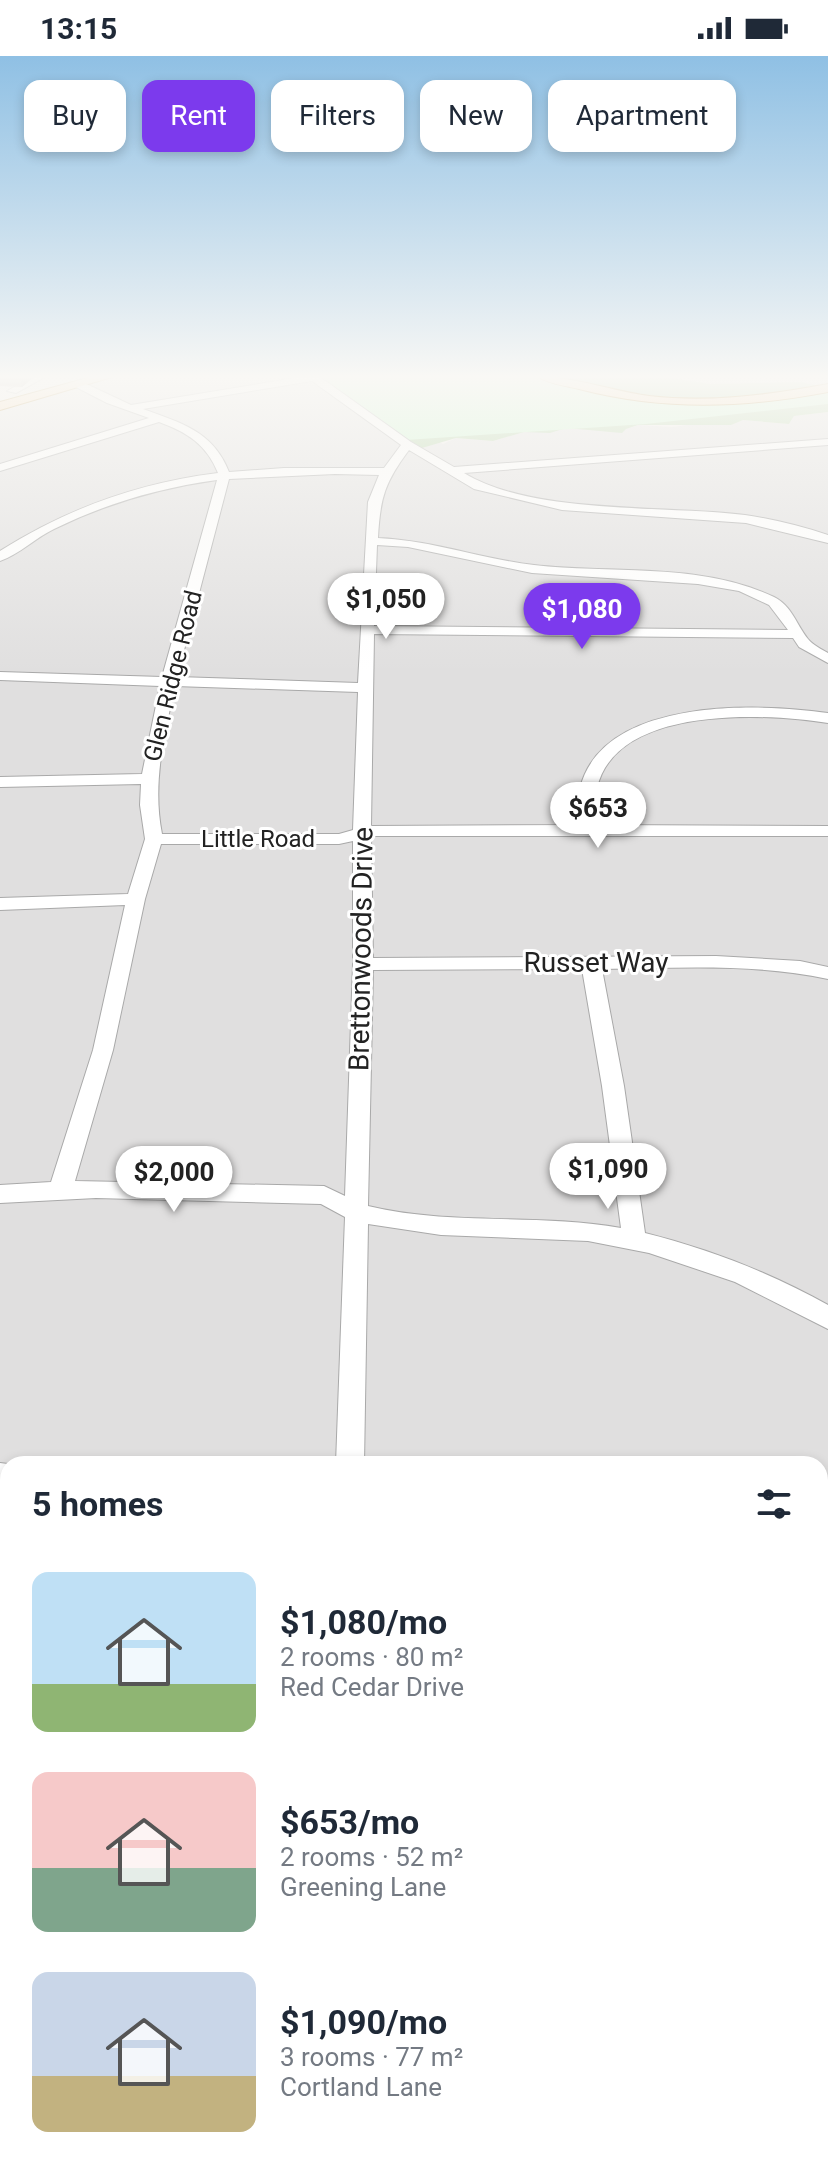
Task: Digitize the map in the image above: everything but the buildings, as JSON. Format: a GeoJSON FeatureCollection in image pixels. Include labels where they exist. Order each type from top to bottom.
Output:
{"type":"FeatureCollection","features":[{"type":"Feature","properties":{"kind":"street"},"geometry":{"type":"LineString","coordinates":[[0,557],[55,522],[96,505],[184,479],[211,476]]}},
{"type":"Feature","properties":{"kind":"street","name":"Glen Ridge Road"},"geometry":{"type":"LineString","coordinates":[[60,1191],[103,1050],[136,899],[154,839],[148,805],[149,779],[168,683],[224,476]]}},
{"type":"Feature","properties":{"kind":"street","name":"Brettonwoods Drive"},"geometry":{"type":"LineString","coordinates":[[350,1456],[363,964],[366,630],[374,502],[385,476]]}},
{"type":"Feature","properties":{"kind":"street"},"geometry":{"type":"LineString","coordinates":[[459,476],[478,487],[539,502],[828,525]]}},
{"type":"Feature","properties":{"kind":"street"},"geometry":{"type":"LineString","coordinates":[[746,519],[828,539]]}},
{"type":"Feature","properties":{"kind":"street"},"geometry":{"type":"LineString","coordinates":[[371,541],[408,543],[532,569],[698,580],[743,588],[774,602],[785,612],[804,644],[828,659]]}},
{"type":"Feature","properties":{"kind":"street"},"geometry":{"type":"LineString","coordinates":[[366,630],[798,634]]}},
{"type":"Feature","properties":{"kind":"street"},"geometry":{"type":"LineString","coordinates":[[0,676],[366,688]]}},
{"type":"Feature","properties":{"kind":"street"},"geometry":{"type":"LineString","coordinates":[[591,830],[588,788],[601,760],[637,732],[684,718],[723,712],[774,712],[828,718]]}},
{"type":"Feature","properties":{"kind":"street"},"geometry":{"type":"LineString","coordinates":[[0,782],[149,779]]}},
{"type":"Feature","properties":{"kind":"street","name":"Little Road"},"geometry":{"type":"LineString","coordinates":[[154,839],[339,839],[376,830],[828,831]]}},
{"type":"Feature","properties":{"kind":"street"},"geometry":{"type":"LineString","coordinates":[[0,904],[136,899]]}},
{"type":"Feature","properties":{"kind":"street","name":"Russet Way"},"geometry":{"type":"LineString","coordinates":[[363,964],[716,962],[800,967],[828,973]]}},
{"type":"Feature","properties":{"kind":"street"},"geometry":{"type":"LineString","coordinates":[[591,963],[613,1086],[634,1239]]}},
{"type":"Feature","properties":{"kind":"street"},"geometry":{"type":"LineString","coordinates":[[0,1194],[209,1191],[324,1195],[355,1211],[404,1220],[587,1232],[634,1239],[706,1261],[828,1318]]}},
{"type":"Feature","properties":{"kind":"shaded area"},"geometry":{"type":"Polygon","coordinates":[[[0,476],[828,476],[828,1456],[0,1456],[0,476]]]}}]}
